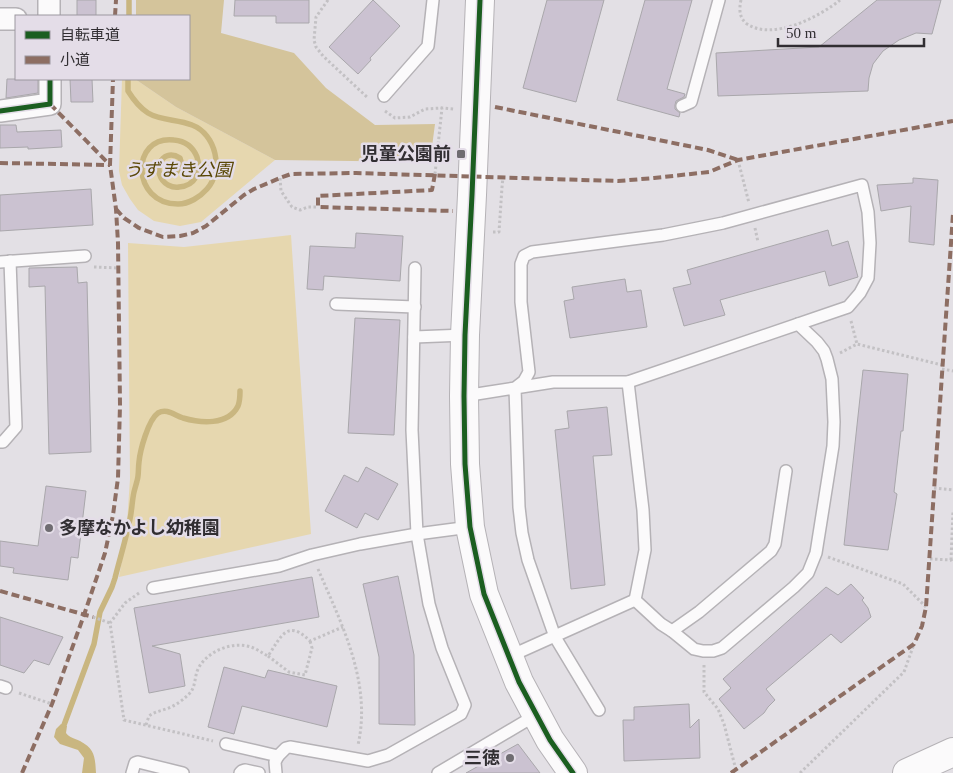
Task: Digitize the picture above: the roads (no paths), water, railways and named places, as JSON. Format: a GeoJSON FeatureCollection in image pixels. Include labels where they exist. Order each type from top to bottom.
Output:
{"type":"FeatureCollection","features":[{"type":"Feature","properties":{"kind":"street"},"geometry":{"type":"LineString","coordinates":[[49,0],[49,15]]}},
{"type":"Feature","properties":{"kind":"street"},"geometry":{"type":"LineString","coordinates":[[480,0],[466,112],[472,195],[464,396],[465,464],[470,527],[484,594],[518,682],[550,740],[573,773]]}},
{"type":"Feature","properties":{"kind":"street"},"geometry":{"type":"LineString","coordinates":[[0,19],[15,19]]}},
{"type":"Feature","properties":{"kind":"street"},"geometry":{"type":"LineString","coordinates":[[0,111],[50,104],[50,80]]}},
{"type":"Feature","properties":{"kind":"street"},"geometry":{"type":"LineString","coordinates":[[907,773],[953,752]]}},
{"type":"Feature","properties":{"kind":"lane"},"geometry":{"type":"LineString","coordinates":[[384,96],[428,46],[432,0]]}},
{"type":"Feature","properties":{"kind":"lane"},"geometry":{"type":"LineString","coordinates":[[682,106],[691,102],[719,0]]}},
{"type":"Feature","properties":{"kind":"lane"},"geometry":{"type":"LineString","coordinates":[[464,396],[515,388],[553,382],[628,382],[848,307],[860,293],[868,278],[870,243],[868,212],[862,185],[723,223],[663,235],[532,252],[524,256],[521,264],[521,302],[529,372],[524,381],[515,388]]}},
{"type":"Feature","properties":{"kind":"lane"},"geometry":{"type":"LineString","coordinates":[[0,442],[3,442],[16,427],[5,262],[85,256]]}},
{"type":"Feature","properties":{"kind":"lane"},"geometry":{"type":"LineString","coordinates":[[276,773],[278,756],[290,746],[368,761],[388,756],[461,714],[465,705],[442,648],[432,613],[417,534],[412,430],[415,268]]}},
{"type":"Feature","properties":{"kind":"lane"},"geometry":{"type":"LineString","coordinates":[[336,304],[414,306]]}},
{"type":"Feature","properties":{"kind":"lane"},"geometry":{"type":"LineString","coordinates":[[635,600],[661,624],[694,649],[713,651],[722,648],[808,573],[816,553],[833,446],[834,422],[832,379],[824,350],[798,324]]}},
{"type":"Feature","properties":{"kind":"lane"},"geometry":{"type":"LineString","coordinates":[[414,337],[465,335]]}},
{"type":"Feature","properties":{"kind":"lane"},"geometry":{"type":"LineString","coordinates":[[628,382],[643,510],[645,550],[635,600]]}},
{"type":"Feature","properties":{"kind":"lane"},"geometry":{"type":"LineString","coordinates":[[515,388],[519,507],[528,560],[555,637],[599,710]]}},
{"type":"Feature","properties":{"kind":"lane"},"geometry":{"type":"LineString","coordinates":[[672,631],[699,612],[771,551],[775,544],[786,471]]}},
{"type":"Feature","properties":{"kind":"lane"},"geometry":{"type":"LineString","coordinates":[[153,588],[278,566],[312,555],[360,544],[470,527]]}},
{"type":"Feature","properties":{"kind":"lane"},"geometry":{"type":"LineString","coordinates":[[508,657],[635,600]]}},
{"type":"Feature","properties":{"kind":"lane"},"geometry":{"type":"LineString","coordinates":[[438,773],[536,715]]}},
{"type":"Feature","properties":{"kind":"lane"},"geometry":{"type":"LineString","coordinates":[[226,744],[278,756]]}},
{"type":"Feature","properties":{"kind":"lane"},"geometry":{"type":"LineString","coordinates":[[132,773],[135,762],[183,773]]}},
{"type":"Feature","properties":{"kind":"lane"},"geometry":{"type":"LineString","coordinates":[[240,773],[246,770],[259,773]]}},
{"type":"Feature","properties":{"kind":"waterway"},"geometry":{"type":"LineString","coordinates":[[129,0],[129,15]]}},
{"type":"Feature","properties":{"kind":"waterway"},"geometry":{"type":"LineString","coordinates":[[128,80],[128,91],[145,111],[153,116],[192,125],[207,136],[212,144],[215,153],[215,172],[207,189],[198,197],[186,203],[178,204],[163,201],[151,193],[144,182],[142,170],[144,158],[149,148],[160,141],[174,140],[191,147],[197,157],[199,168],[193,181],[185,186],[174,187],[168,185],[163,180],[159,168],[163,158],[173,155],[180,158],[182,165],[176,172],[172,170]]}},
{"type":"Feature","properties":{"kind":"waterway"},"geometry":{"type":"LineString","coordinates":[[64,725],[94,644],[100,612],[115,578],[130,519],[141,451],[151,422],[158,413],[164,411],[197,421],[221,420],[228,417],[238,406],[240,391]]}},
{"type":"Feature","properties":{"kind":"place","name":"児童公園前"},"geometry":{"type":"Point","coordinates":[461,154]}},
{"type":"Feature","properties":{"kind":"place","name":"多摩なかよし幼稚園"},"geometry":{"type":"Point","coordinates":[49,528]}},
{"type":"Feature","properties":{"kind":"place","name":"三徳"},"geometry":{"type":"Point","coordinates":[510,758]}},
{"type":"Feature","properties":{"kind":"park label","name":"うずまき公園"},"geometry":{"type":"Point","coordinates":[178,170]}}]}
